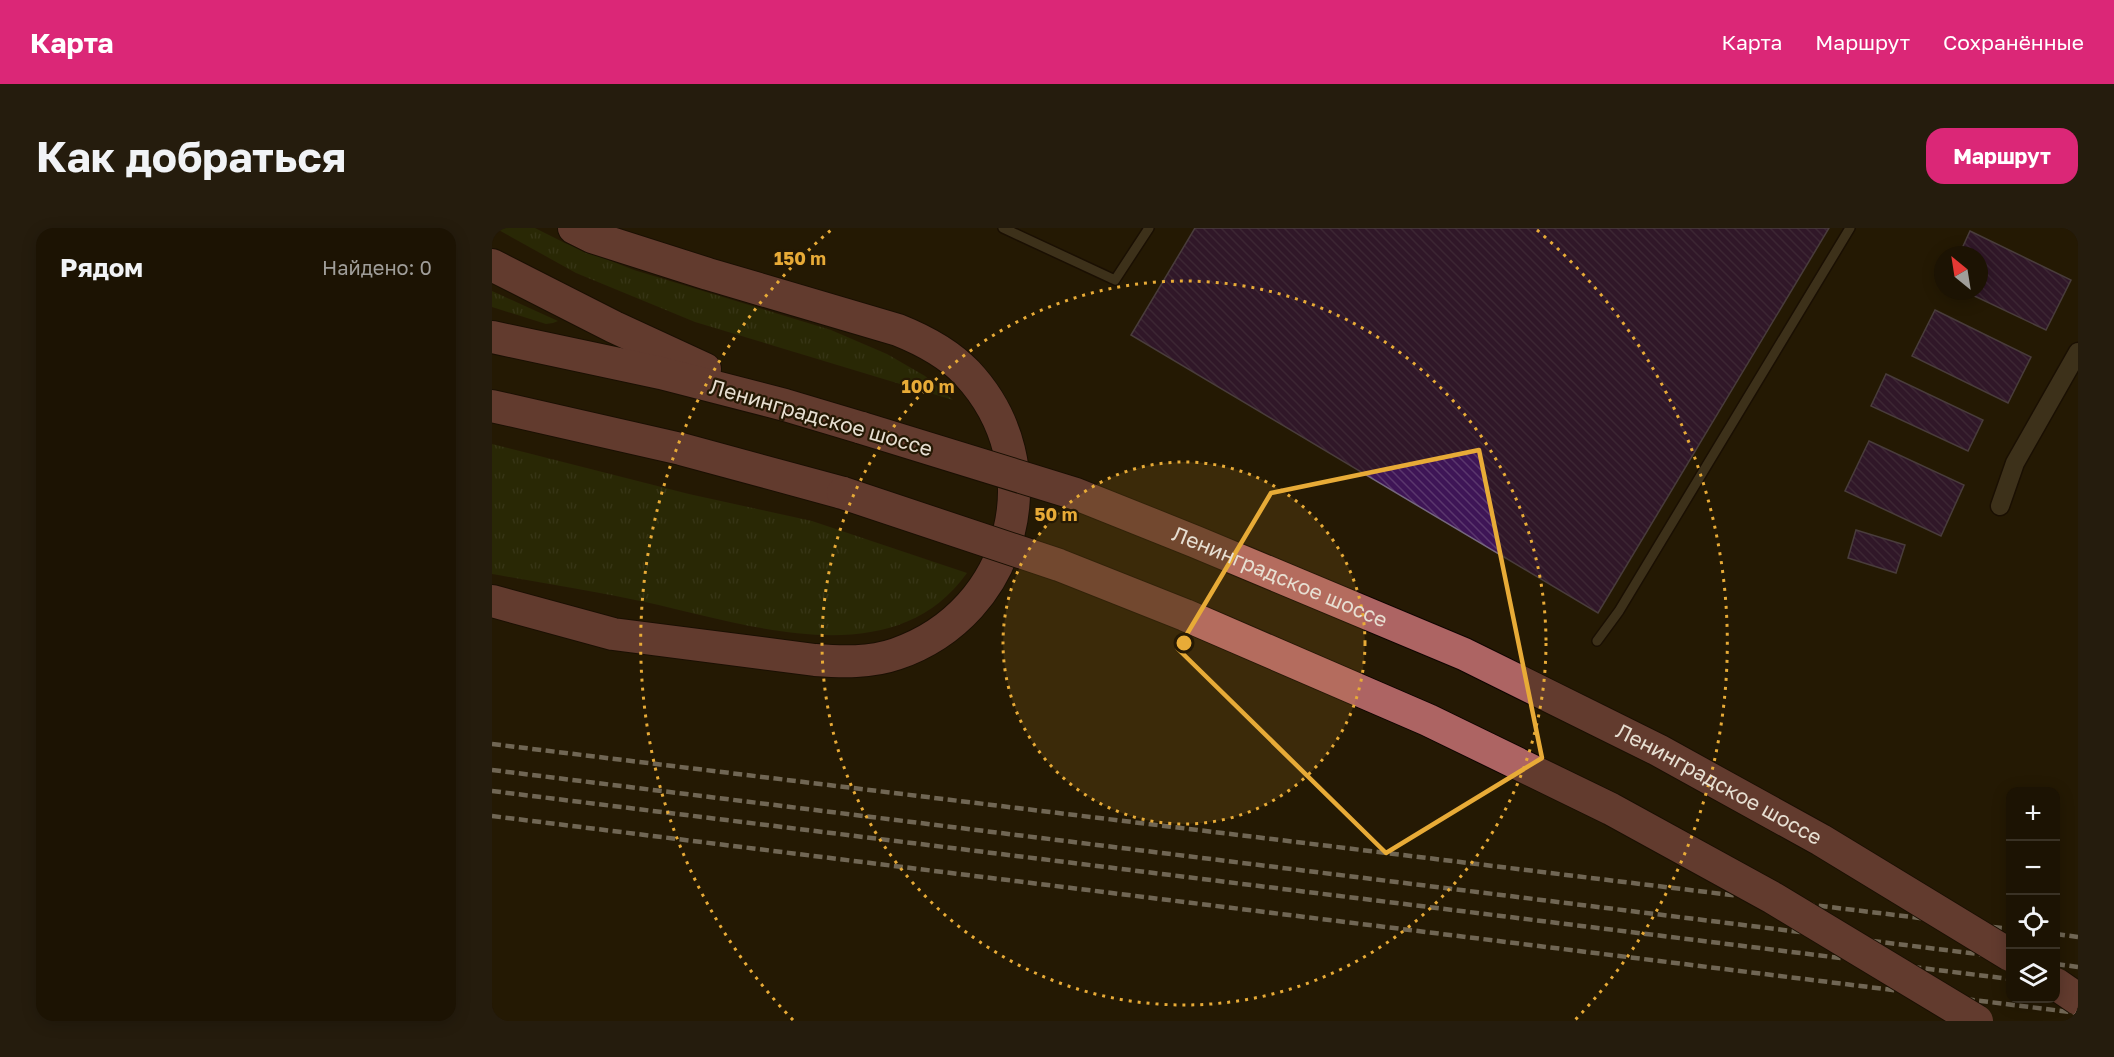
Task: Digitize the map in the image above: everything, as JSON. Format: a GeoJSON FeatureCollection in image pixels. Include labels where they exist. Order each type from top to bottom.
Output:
{"type":"FeatureCollection","features":[{"type":"Feature","properties":{"kind":"highway"},"geometry":{"type":"LineString","coordinates":[[492,601],[613,634],[815,660],[869,661],[895,655],[920,644],[943,631],[963,613],[981,593],[995,570],[1006,546],[1012,519],[1015,493],[1013,466],[997,415],[983,392],[966,372],[945,354],[922,340],[898,330],[708,274],[592,237],[574,228]]}},
{"type":"Feature","properties":{"kind":"highway"},"geometry":{"type":"LineString","coordinates":[[492,265],[614,327],[785,405]]}},
{"type":"Feature","properties":{"kind":"highway","name":"Ленинградское шоссе"},"geometry":{"type":"LineString","coordinates":[[492,337],[661,373],[785,405],[1076,494],[1196,542],[1464,654],[1658,750],[1811,834],[2006,953]]}},
{"type":"Feature","properties":{"kind":"highway"},"geometry":{"type":"LineString","coordinates":[[492,406],[681,449],[843,493],[1059,565],[1185,615],[1428,720],[1621,814],[1773,898],[1977,1021]]}},
{"type":"Feature","properties":{"kind":"highway"},"geometry":{"type":"LineString","coordinates":[[2060,987],[2078,999]]}},
{"type":"Feature","properties":{"kind":"street"},"geometry":{"type":"LineString","coordinates":[[2000,506],[2015,463],[2078,352]]}},
{"type":"Feature","properties":{"kind":"lane"},"geometry":{"type":"LineString","coordinates":[[1003,228],[1115,280],[1149,228]]}},
{"type":"Feature","properties":{"kind":"lane"},"geometry":{"type":"LineString","coordinates":[[1597,641],[1619,611],[1850,228]]}},
{"type":"Feature","properties":{"kind":"highlighted area"},"geometry":{"type":"Polygon","coordinates":[[[1479,450],[1542,758],[1386,853],[1178,649],[1271,493],[1479,450]]]}},
{"type":"Feature","properties":{"kind":"green space"},"geometry":{"type":"Polygon","coordinates":[[[495,228],[535,228],[565,243],[634,270],[831,330],[887,354],[925,376],[953,400],[695,322],[576,273],[495,228]]]}},
{"type":"Feature","properties":{"kind":"green space"},"geometry":{"type":"Polygon","coordinates":[[[492,291],[558,321],[546,324],[492,307],[492,291]]]}},
{"type":"Feature","properties":{"kind":"green space"},"geometry":{"type":"Polygon","coordinates":[[[492,444],[689,494],[812,521],[967,573],[936,605],[900,624],[859,634],[816,635],[772,630],[626,598],[492,574],[492,444]]]}},
{"type":"Feature","properties":{"kind":"building"},"geometry":{"type":"Polygon","coordinates":[[[1195,228],[1829,228],[1598,613],[1131,335],[1195,228]]]}},
{"type":"Feature","properties":{"kind":"building"},"geometry":{"type":"Polygon","coordinates":[[[1970,231],[2071,280],[2046,330],[1983,300],[1988,300],[1988,246],[1963,246],[1970,231]]]}},
{"type":"Feature","properties":{"kind":"building"},"geometry":{"type":"Polygon","coordinates":[[[1935,310],[2031,357],[2008,403],[1912,356],[1935,310]]]}},
{"type":"Feature","properties":{"kind":"building"},"geometry":{"type":"Polygon","coordinates":[[[1886,374],[1983,420],[1968,451],[1871,406],[1886,374]]]}},
{"type":"Feature","properties":{"kind":"building"},"geometry":{"type":"Polygon","coordinates":[[[1869,441],[1964,485],[1941,536],[1845,491],[1869,441]]]}},
{"type":"Feature","properties":{"kind":"building"},"geometry":{"type":"Polygon","coordinates":[[[1856,530],[1905,545],[1896,573],[1848,558],[1856,530]]]}},
{"type":"Feature","properties":{"kind":"railway"},"geometry":{"type":"LineString","coordinates":[[492,744],[2006,929]]}},
{"type":"Feature","properties":{"kind":"railway"},"geometry":{"type":"LineString","coordinates":[[492,770],[2006,958]]}},
{"type":"Feature","properties":{"kind":"railway"},"geometry":{"type":"LineString","coordinates":[[492,791],[2006,979]]}},
{"type":"Feature","properties":{"kind":"railway"},"geometry":{"type":"LineString","coordinates":[[492,816],[2078,1013]]}},
{"type":"Feature","properties":{"kind":"railway"},"geometry":{"type":"LineString","coordinates":[[2060,935],[2078,937]]}},
{"type":"Feature","properties":{"kind":"railway"},"geometry":{"type":"LineString","coordinates":[[2060,965],[2078,967]]}},
{"type":"Feature","properties":{"kind":"railway"},"geometry":{"type":"LineString","coordinates":[[2060,985],[2078,987]]}}]}
